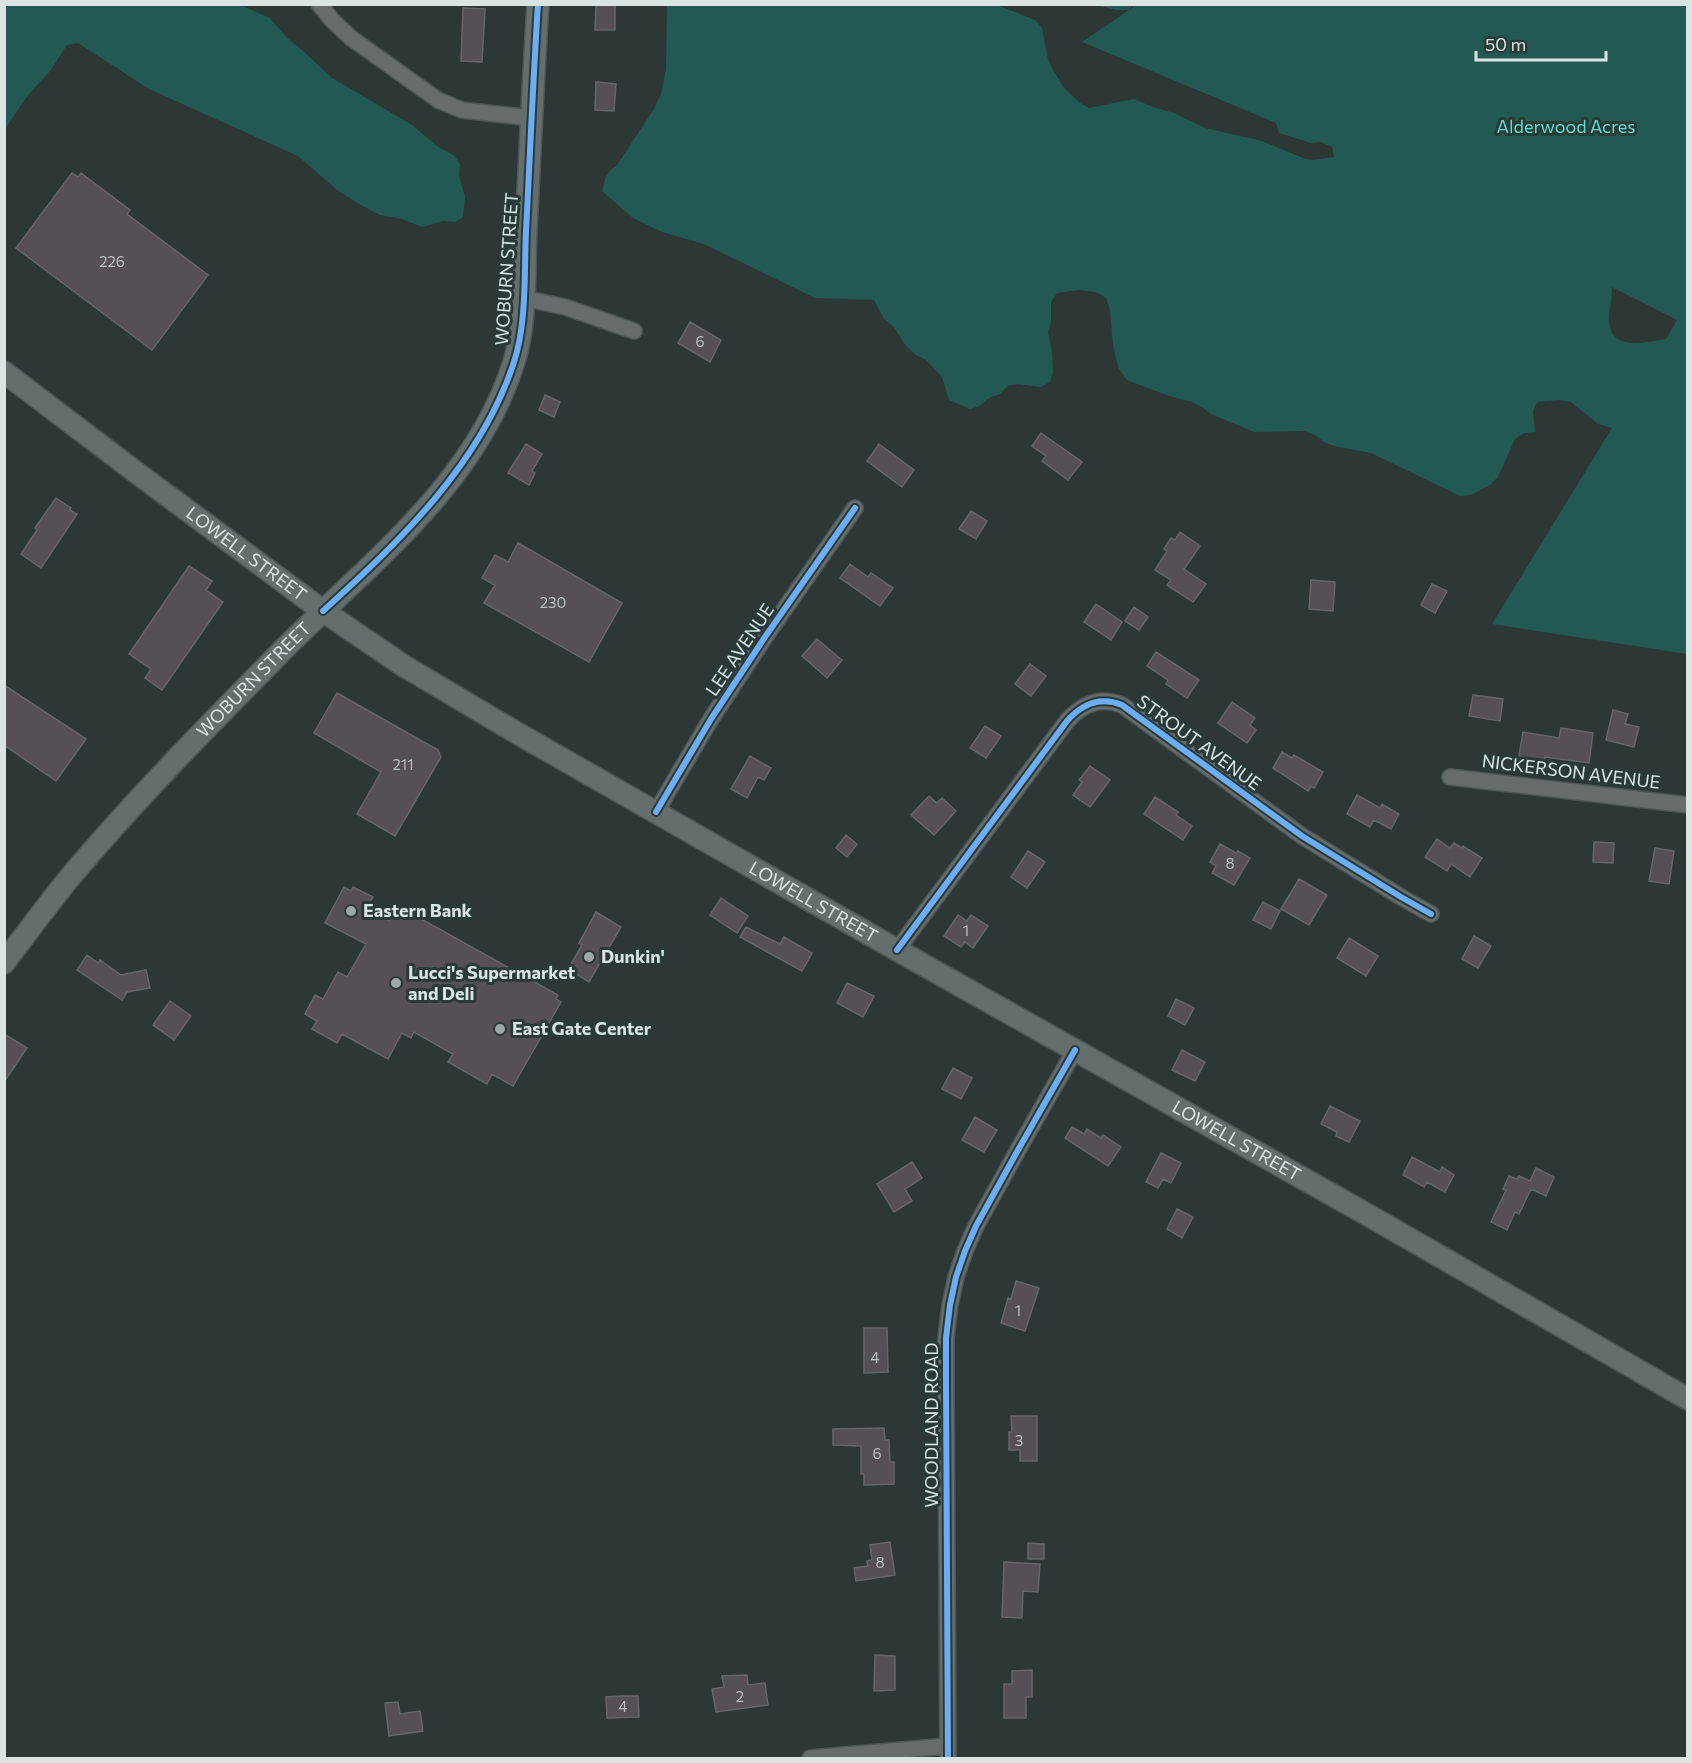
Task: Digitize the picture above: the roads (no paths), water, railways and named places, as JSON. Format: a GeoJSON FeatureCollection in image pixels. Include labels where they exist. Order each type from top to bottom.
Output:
{"type":"FeatureCollection","features":[{"type":"Feature","properties":{"kind":"main road","name":"WOBURN STREET"},"geometry":{"type":"LineString","coordinates":[[4,963],[63,886],[133,806],[322,611],[358,579],[432,503],[449,483],[487,422],[508,379],[519,339],[538,4]]}},
{"type":"Feature","properties":{"kind":"main road","name":"LOWELL STREET"},"geometry":{"type":"LineString","coordinates":[[4,372],[322,611],[404,666],[897,950],[1358,1209],[1688,1399]]}},
{"type":"Feature","properties":{"kind":"street"},"geometry":{"type":"LineString","coordinates":[[319,4],[345,34],[438,100],[462,110],[531,118]]}},
{"type":"Feature","properties":{"kind":"street"},"geometry":{"type":"LineString","coordinates":[[523,298],[566,307],[634,331]]}},
{"type":"Feature","properties":{"kind":"street","name":"LEE AVENUE"},"geometry":{"type":"LineString","coordinates":[[656,812],[717,710],[855,508]]}},
{"type":"Feature","properties":{"kind":"street","name":"STROUT AVENUE"},"geometry":{"type":"LineString","coordinates":[[897,950],[1067,721],[1083,706],[1098,701],[1109,701],[1122,705],[1302,836],[1431,914]]}},
{"type":"Feature","properties":{"kind":"street","name":"NICKERSON AVENUE"},"geometry":{"type":"LineString","coordinates":[[1450,777],[1688,805]]}},
{"type":"Feature","properties":{"kind":"street","name":"WOODLAND ROAD"},"geometry":{"type":"LineString","coordinates":[[948,1752],[946,1338],[950,1305],[960,1264],[976,1227],[1076,1050]]}},
{"type":"Feature","properties":{"kind":"street"},"geometry":{"type":"LineString","coordinates":[[810,1758],[948,1752]]}},
{"type":"Feature","properties":{"kind":"place","name":"Eastern Bank"},"geometry":{"type":"Point","coordinates":[351,911]}},
{"type":"Feature","properties":{"kind":"place","name":"Dunkin'"},"geometry":{"type":"Point","coordinates":[589,957]}},
{"type":"Feature","properties":{"kind":"place","name":"Lucci's Supermarket and Deli"},"geometry":{"type":"Point","coordinates":[396,983]}},
{"type":"Feature","properties":{"kind":"place","name":"East Gate Center"},"geometry":{"type":"Point","coordinates":[500,1029]}},
{"type":"Feature","properties":{"kind":"park label","name":"Alderwood Acres"},"geometry":{"type":"Point","coordinates":[1566,127]}}]}
